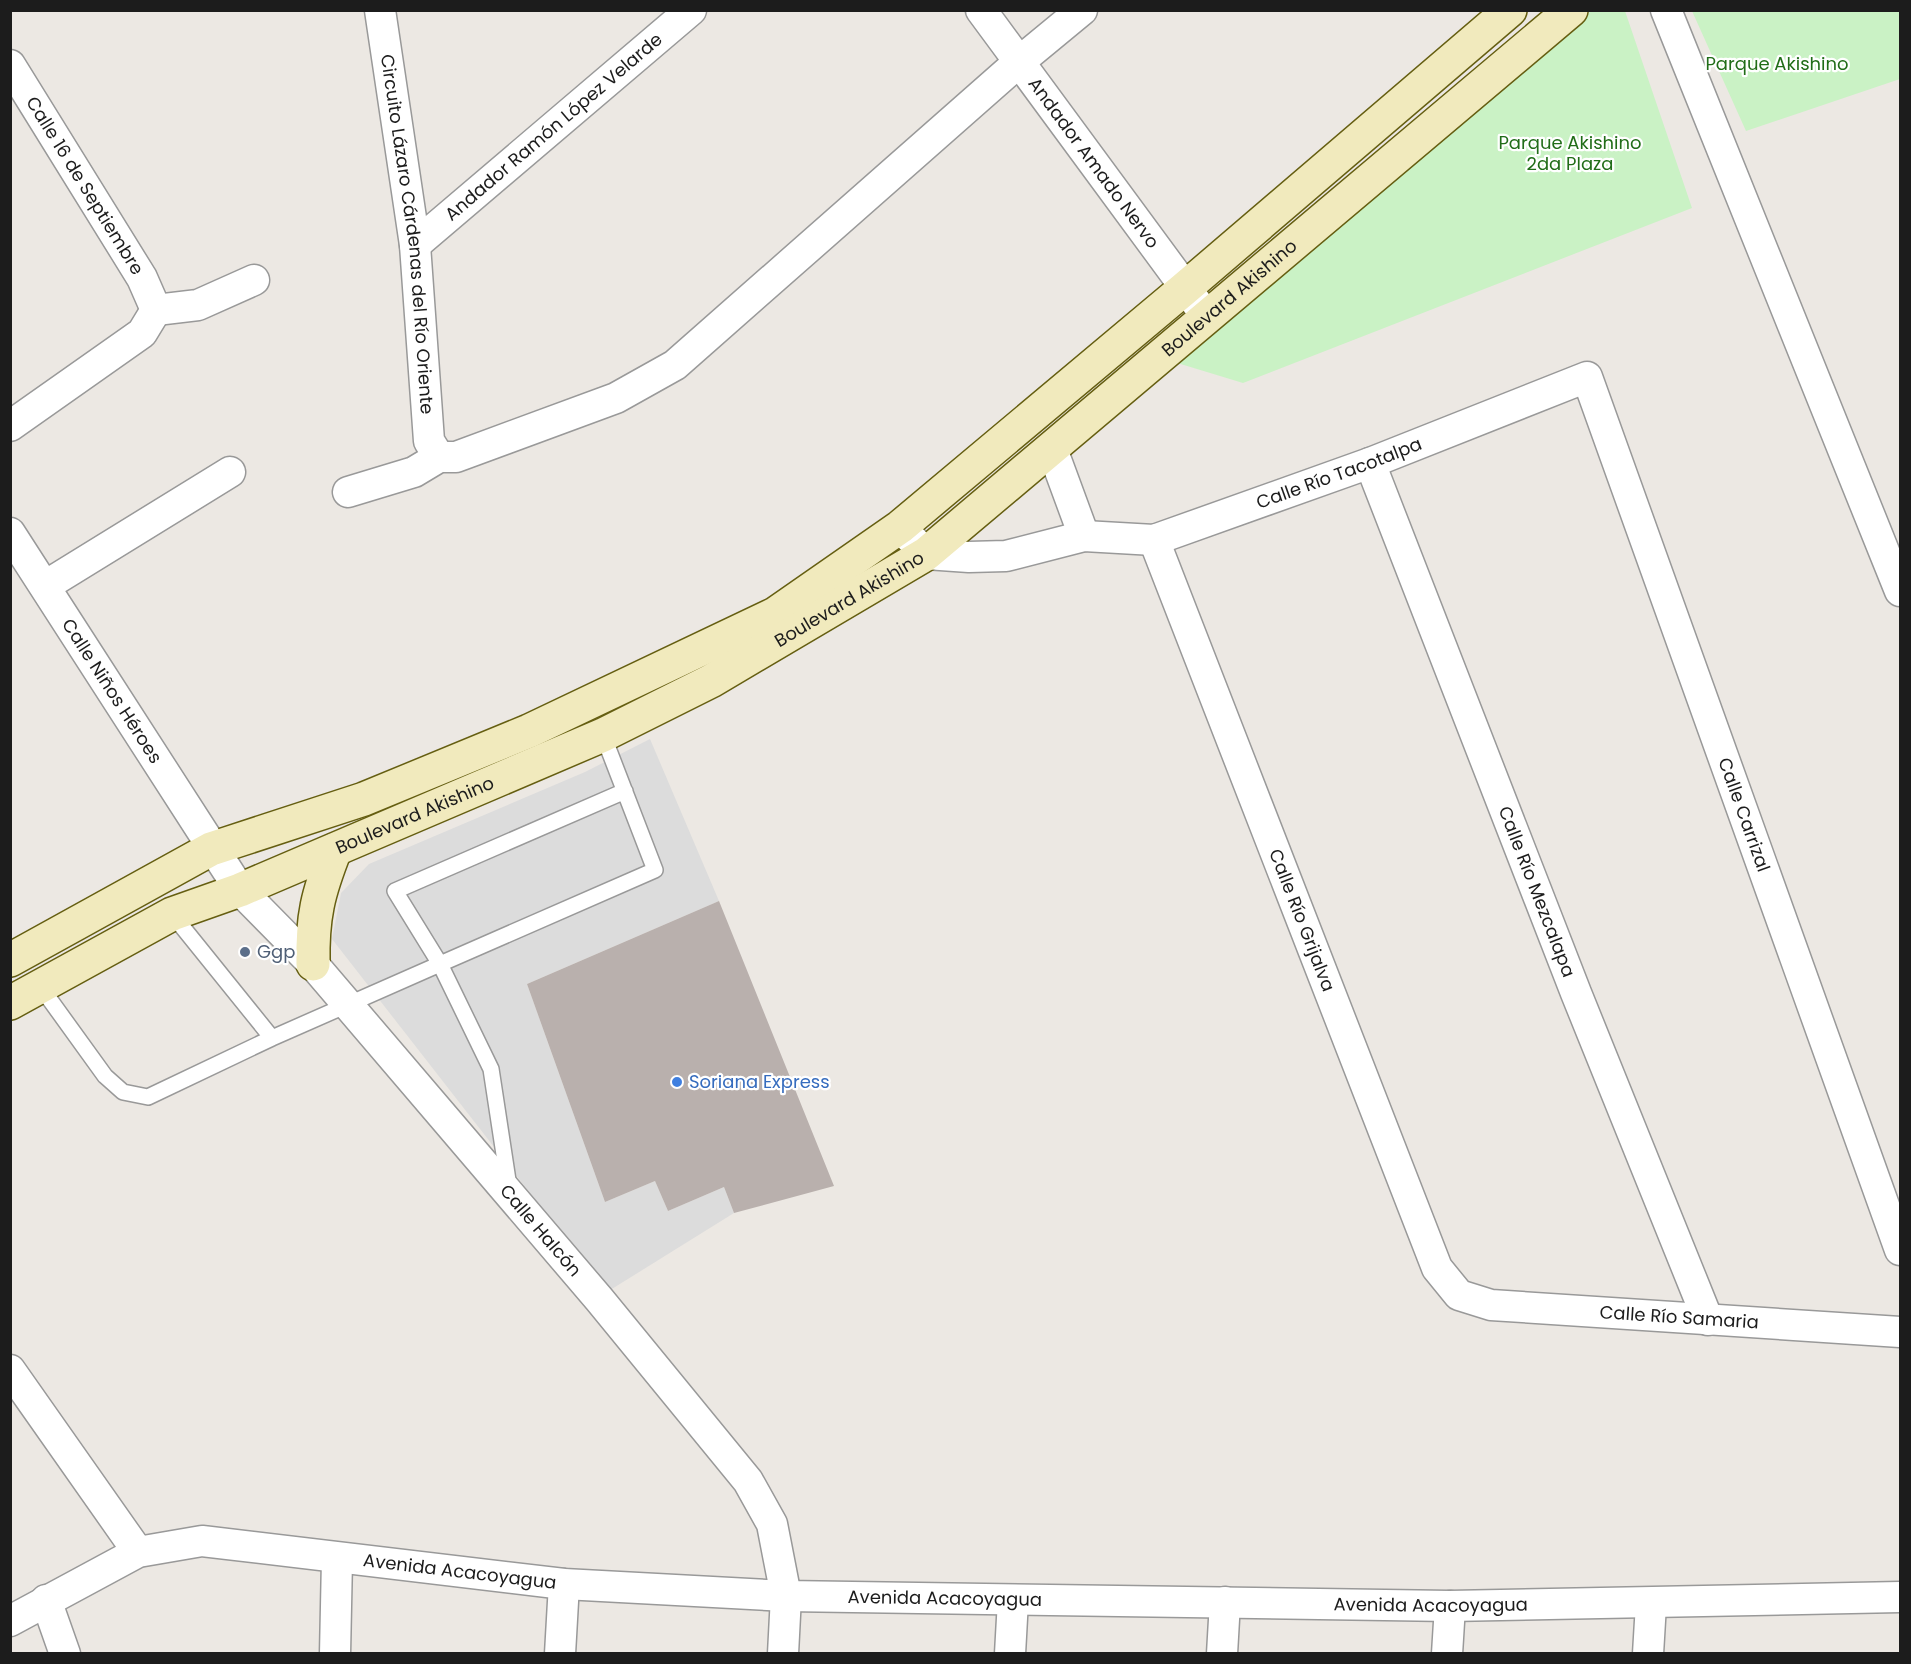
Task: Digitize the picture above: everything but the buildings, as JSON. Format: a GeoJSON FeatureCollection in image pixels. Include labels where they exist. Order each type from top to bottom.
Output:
{"type":"FeatureCollection","features":[{"type":"Feature","properties":{"kind":"main road","name":"Boulevard Akishino"},"geometry":{"type":"LineString","coordinates":[[10,960],[211,849],[364,799],[529,731],[774,614],[900,527],[1184,289],[1510,10]]}},
{"type":"Feature","properties":{"kind":"main road","name":"Boulevard Akishino"},"geometry":{"type":"LineString","coordinates":[[10,1003],[172,914],[240,890],[603,735],[711,681],[926,554],[1571,10]]}},
{"type":"Feature","properties":{"kind":"main road"},"geometry":{"type":"LineString","coordinates":[[313,964],[312,924],[319,891],[335,850]]}},
{"type":"Feature","properties":{"kind":"street","name":"Circuito Lázaro Cárdenas del Río Oriente"},"geometry":{"type":"LineString","coordinates":[[380,10],[415,245],[429,441],[439,457]]}},
{"type":"Feature","properties":{"kind":"street","name":"Andador Ramón López Velarde"},"geometry":{"type":"LineString","coordinates":[[415,245],[691,10]]}},
{"type":"Feature","properties":{"kind":"street","name":"Andador Amado Nervo"},"geometry":{"type":"LineString","coordinates":[[981,10],[1184,289],[1207,317]]}},
{"type":"Feature","properties":{"kind":"street"},"geometry":{"type":"LineString","coordinates":[[348,492],[414,472],[439,457],[456,457],[616,398],[675,365],[1019,62],[1082,10]]}},
{"type":"Feature","properties":{"kind":"street"},"geometry":{"type":"LineString","coordinates":[[1666,10],[1900,591]]}},
{"type":"Feature","properties":{"kind":"street","name":"Calle 16 de Septiembre"},"geometry":{"type":"LineString","coordinates":[[10,65],[142,278],[156,310]]}},
{"type":"Feature","properties":{"kind":"street"},"geometry":{"type":"LineString","coordinates":[[10,426],[142,333],[156,310],[198,305],[254,280]]}},
{"type":"Feature","properties":{"kind":"street","name":"Calle Río Tacotalpa"},"geometry":{"type":"LineString","coordinates":[[926,554],[969,557],[1006,556],[1084,536],[1154,540],[1370,463],[1587,377]]}},
{"type":"Feature","properties":{"kind":"street","name":"Calle Carrizal"},"geometry":{"type":"LineString","coordinates":[[1587,377],[1900,1250]]}},
{"type":"Feature","properties":{"kind":"street"},"geometry":{"type":"LineString","coordinates":[[1052,449],[1084,536]]}},
{"type":"Feature","properties":{"kind":"street","name":"Calle Río Mezcalapa"},"geometry":{"type":"LineString","coordinates":[[1370,463],[1576,993],[1708,1320]]}},
{"type":"Feature","properties":{"kind":"street"},"geometry":{"type":"LineString","coordinates":[[45,586],[230,472]]}},
{"type":"Feature","properties":{"kind":"street"},"geometry":{"type":"LineString","coordinates":[[900,527],[926,554]]}},
{"type":"Feature","properties":{"kind":"street","name":"Calle Niños Héroes"},"geometry":{"type":"LineString","coordinates":[[10,533],[211,849]]}},
{"type":"Feature","properties":{"kind":"street","name":"Calle Río Grijalva"},"geometry":{"type":"LineString","coordinates":[[1154,540],[1437,1268],[1459,1295]]}},
{"type":"Feature","properties":{"kind":"street","name":"Calle Halcón"},"geometry":{"type":"LineString","coordinates":[[211,849],[240,890],[313,964],[511,1196],[748,1481],[772,1524],[786,1596],[783,1653]]}},
{"type":"Feature","properties":{"kind":"street","name":"Calle Río Samaria"},"geometry":{"type":"LineString","coordinates":[[1459,1295],[1491,1305],[1900,1332]]}},
{"type":"Feature","properties":{"kind":"street"},"geometry":{"type":"LineString","coordinates":[[11,1372],[138,1552]]}},
{"type":"Feature","properties":{"kind":"street","name":"Avenida Acacoyagua"},"geometry":{"type":"LineString","coordinates":[[10,1621],[138,1552],[202,1541],[337,1559],[564,1584],[786,1596],[1450,1606],[1651,1604],[1900,1597]]}},
{"type":"Feature","properties":{"kind":"street"},"geometry":{"type":"LineString","coordinates":[[335,1653],[337,1559]]}},
{"type":"Feature","properties":{"kind":"street"},"geometry":{"type":"LineString","coordinates":[[560,1653],[564,1584]]}},
{"type":"Feature","properties":{"kind":"street"},"geometry":{"type":"LineString","coordinates":[[46,1600],[65,1653]]}},
{"type":"Feature","properties":{"kind":"street"},"geometry":{"type":"LineString","coordinates":[[1010,1653],[1012,1600]]}},
{"type":"Feature","properties":{"kind":"street"},"geometry":{"type":"LineString","coordinates":[[1222,1653],[1225,1602]]}},
{"type":"Feature","properties":{"kind":"street"},"geometry":{"type":"LineString","coordinates":[[1648,1653],[1651,1604]]}},
{"type":"Feature","properties":{"kind":"street"},"geometry":{"type":"LineString","coordinates":[[1447,1653],[1450,1606]]}},
{"type":"Feature","properties":{"kind":"lane"},"geometry":{"type":"LineString","coordinates":[[40,986],[105,1076],[123,1092],[147,1097],[272,1038],[655,870],[603,735]]}},
{"type":"Feature","properties":{"kind":"lane"},"geometry":{"type":"LineString","coordinates":[[511,1196],[491,1069],[440,964],[395,891],[625,791]]}},
{"type":"Feature","properties":{"kind":"lane"},"geometry":{"type":"LineString","coordinates":[[172,914],[272,1038]]}},
{"type":"Feature","properties":{"kind":"green space","name":"Parque Akishino 2da Plaza"},"geometry":{"type":"Polygon","coordinates":[[[1591,11],[1625,11],[1692,208],[1243,383],[1174,362],[1591,11]]]}},
{"type":"Feature","properties":{"kind":"green space","name":"Parque Akishino"},"geometry":{"type":"Polygon","coordinates":[[[1692,11],[1900,11],[1900,79],[1746,131],[1692,11]]]}},
{"type":"Feature","properties":{"kind":"shaded area"},"geometry":{"type":"Polygon","coordinates":[[[650,739],[719,901],[527,984],[605,1202],[655,1181],[668,1211],[724,1187],[734,1213],[607,1292],[332,939],[341,893],[369,864],[585,772],[650,739]]]}},
{"type":"Feature","properties":{"kind":"place","name":"Ggp"},"geometry":{"type":"Point","coordinates":[245,952]}},
{"type":"Feature","properties":{"kind":"place","name":"Soriana Express"},"geometry":{"type":"Point","coordinates":[677,1082]}}]}
